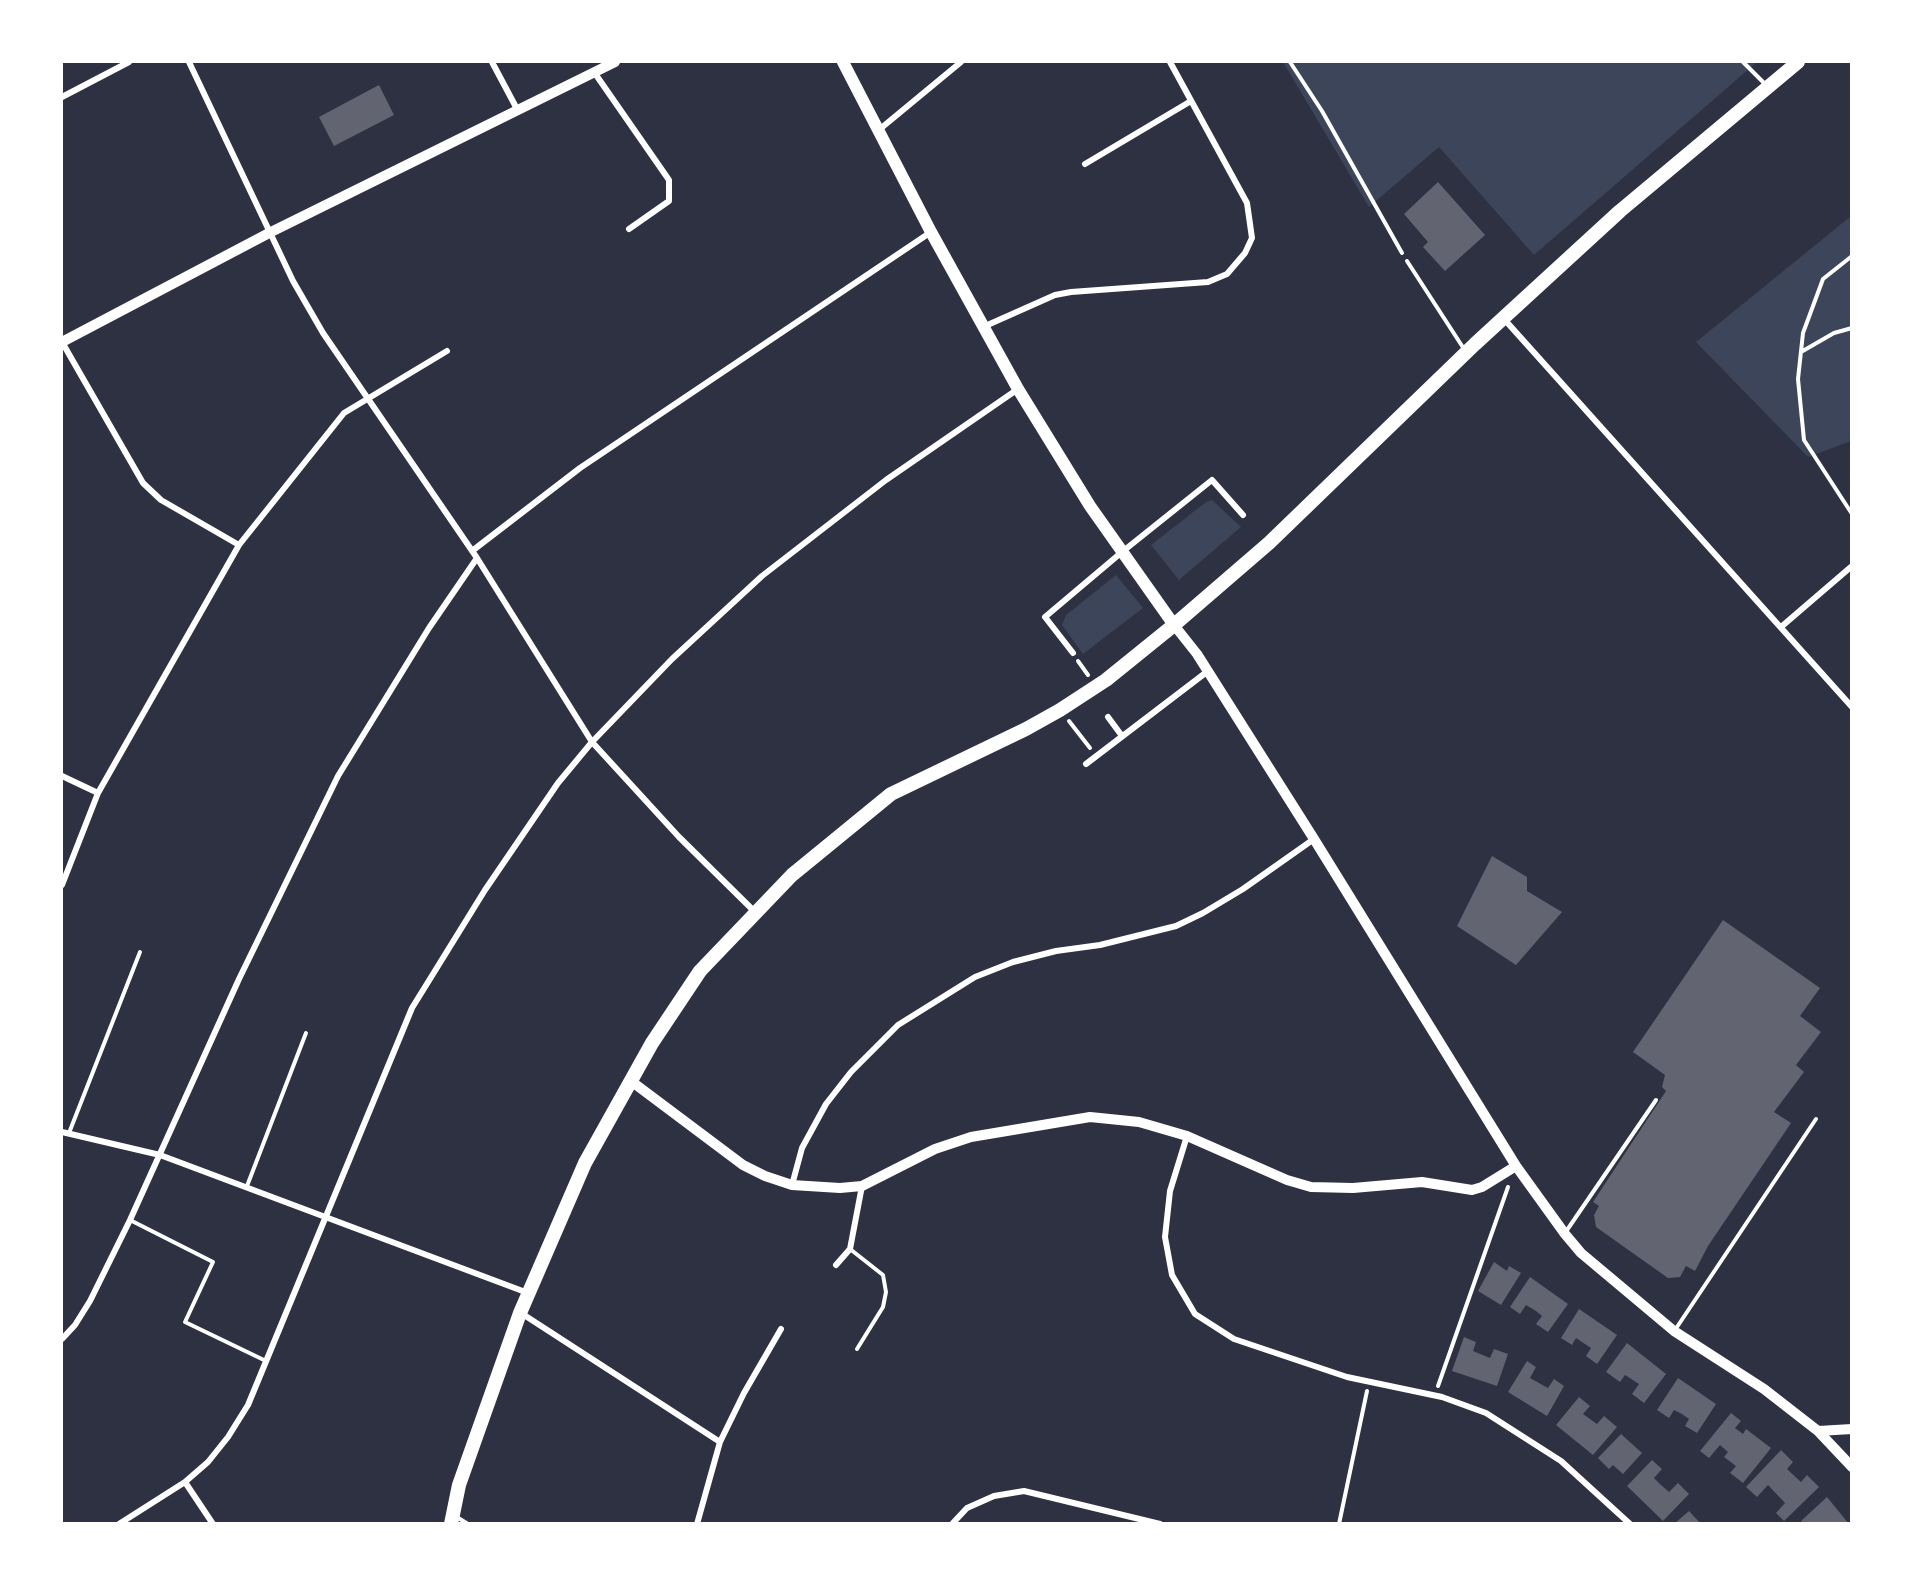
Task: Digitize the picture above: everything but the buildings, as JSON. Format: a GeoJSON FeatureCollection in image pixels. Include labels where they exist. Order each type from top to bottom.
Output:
{"type":"FeatureCollection","features":[{"type":"Feature","properties":{"kind":"main road"},"geometry":{"type":"LineString","coordinates":[[843,62],[931,232],[1018,389],[1122,552],[1174,625]]}},
{"type":"Feature","properties":{"kind":"main road"},"geometry":{"type":"LineString","coordinates":[[452,1519],[459,1485],[520,1313],[585,1163],[652,1044],[700,971],[792,875],[891,794],[1026,729],[1060,710],[1096,687],[1174,625],[1278,535],[1466,352],[1620,211],[1798,62]]}},
{"type":"Feature","properties":{"kind":"street"},"geometry":{"type":"LineString","coordinates":[[62,97],[129,62]]}},
{"type":"Feature","properties":{"kind":"street"},"geometry":{"type":"LineString","coordinates":[[189,62],[272,232],[293,281],[367,399],[477,558],[592,742],[687,845],[755,912]]}},
{"type":"Feature","properties":{"kind":"street"},"geometry":{"type":"LineString","coordinates":[[492,62],[517,109]]}},
{"type":"Feature","properties":{"kind":"street"},"geometry":{"type":"LineString","coordinates":[[238,544],[161,500],[143,483],[62,342],[272,232],[615,62]]}},
{"type":"Feature","properties":{"kind":"street"},"geometry":{"type":"LineString","coordinates":[[879,129],[961,62]]}},
{"type":"Feature","properties":{"kind":"street"},"geometry":{"type":"LineString","coordinates":[[983,327],[1056,295],[1071,292],[1208,282],[1227,274],[1245,253],[1252,238],[1252,221],[1247,202],[1170,62]]}},
{"type":"Feature","properties":{"kind":"street"},"geometry":{"type":"LineString","coordinates":[[594,72],[669,180],[669,201],[629,229]]}},
{"type":"Feature","properties":{"kind":"street"},"geometry":{"type":"LineString","coordinates":[[1085,164],[1191,101]]}},
{"type":"Feature","properties":{"kind":"street"},"geometry":{"type":"LineString","coordinates":[[472,551],[580,468],[931,232]]}},
{"type":"Feature","properties":{"kind":"street"},"geometry":{"type":"LineString","coordinates":[[1503,318],[1851,707]]}},
{"type":"Feature","properties":{"kind":"street"},"geometry":{"type":"LineString","coordinates":[[62,885],[98,793],[238,544],[344,413],[447,351]]}},
{"type":"Feature","properties":{"kind":"street"},"geometry":{"type":"LineString","coordinates":[[119,1524],[185,1482],[208,1462],[228,1437],[248,1405],[412,1008],[558,783],[592,742],[672,659],[762,576],[886,480],[1018,389]]}},
{"type":"Feature","properties":{"kind":"street"},"geometry":{"type":"LineString","coordinates":[[1073,653],[1045,617],[1122,552],[1212,480],[1243,515]]}},
{"type":"Feature","properties":{"kind":"street"},"geometry":{"type":"LineString","coordinates":[[62,1339],[75,1325],[90,1301],[130,1220],[239,979],[338,776],[429,628],[477,558]]}},
{"type":"Feature","properties":{"kind":"street"},"geometry":{"type":"LineString","coordinates":[[1780,627],[1851,566]]}},
{"type":"Feature","properties":{"kind":"street"},"geometry":{"type":"LineString","coordinates":[[1174,625],[1208,671],[1516,1166],[1565,1234],[1581,1253],[1674,1331],[1764,1389],[1818,1431],[1851,1467]]}},
{"type":"Feature","properties":{"kind":"street"},"geometry":{"type":"LineString","coordinates":[[1086,764],[1208,671]]}},
{"type":"Feature","properties":{"kind":"street"},"geometry":{"type":"LineString","coordinates":[[1108,717],[1122,736]]}},
{"type":"Feature","properties":{"kind":"street"},"geometry":{"type":"LineString","coordinates":[[62,776],[98,793]]}},
{"type":"Feature","properties":{"kind":"street"},"geometry":{"type":"LineString","coordinates":[[792,1185],[802,1148],[826,1104],[851,1072],[897,1025],[975,977],[1013,962],[1056,951],[1100,945],[1176,926],[1243,889],[1314,839]]}},
{"type":"Feature","properties":{"kind":"street"},"geometry":{"type":"LineString","coordinates":[[631,1081],[743,1165],[765,1176],[792,1185],[831,1188],[862,1186],[935,1149],[971,1137],[1090,1117],[1139,1122],[1187,1137],[1287,1180],[1311,1187],[1353,1188],[1422,1182],[1472,1190],[1482,1187],[1516,1166]]}},
{"type":"Feature","properties":{"kind":"street"},"geometry":{"type":"LineString","coordinates":[[65,1132],[160,1155],[529,1294]]}},
{"type":"Feature","properties":{"kind":"street"},"geometry":{"type":"LineString","coordinates":[[1187,1137],[1170,1191],[1165,1237],[1172,1275],[1195,1314],[1234,1339],[1347,1377],[1435,1395],[1486,1413],[1561,1461],[1629,1524]]}},
{"type":"Feature","properties":{"kind":"street"},"geometry":{"type":"LineString","coordinates":[[836,1264],[850,1249],[862,1186]]}},
{"type":"Feature","properties":{"kind":"street"},"geometry":{"type":"LineString","coordinates":[[520,1313],[720,1442]]}},
{"type":"Feature","properties":{"kind":"street"},"geometry":{"type":"LineString","coordinates":[[697,1524],[720,1442],[781,1329]]}},
{"type":"Feature","properties":{"kind":"street"},"geometry":{"type":"LineString","coordinates":[[1818,1431],[1851,1429]]}},
{"type":"Feature","properties":{"kind":"street"},"geometry":{"type":"LineString","coordinates":[[185,1482],[213,1524]]}},
{"type":"Feature","properties":{"kind":"street"},"geometry":{"type":"LineString","coordinates":[[952,1524],[967,1508],[994,1497],[1024,1491],[1160,1524]]}},
{"type":"Feature","properties":{"kind":"lane"},"geometry":{"type":"LineString","coordinates":[[1743,62],[1767,87]]}},
{"type":"Feature","properties":{"kind":"lane"},"geometry":{"type":"LineString","coordinates":[[1407,261],[1466,352]]}},
{"type":"Feature","properties":{"kind":"lane"},"geometry":{"type":"LineString","coordinates":[[65,1132],[140,952]]}},
{"type":"Feature","properties":{"kind":"lane"},"geometry":{"type":"LineString","coordinates":[[247,1186],[306,1033]]}},
{"type":"Feature","properties":{"kind":"lane"},"geometry":{"type":"LineString","coordinates":[[1565,1234],[1656,1100]]}},
{"type":"Feature","properties":{"kind":"lane"},"geometry":{"type":"LineString","coordinates":[[1674,1331],[1816,1119]]}},
{"type":"Feature","properties":{"kind":"lane"},"geometry":{"type":"LineString","coordinates":[[130,1220],[213,1262],[185,1322],[267,1361]]}},
{"type":"Feature","properties":{"kind":"lane"},"geometry":{"type":"LineString","coordinates":[[850,1249],[883,1275],[886,1292],[883,1306],[857,1349]]}},
{"type":"Feature","properties":{"kind":"lane"},"geometry":{"type":"LineString","coordinates":[[452,1519],[468,1524]]}},
{"type":"Feature","properties":{"kind":"path"},"geometry":{"type":"LineString","coordinates":[[1290,62],[1322,111],[1407,261]]}},
{"type":"Feature","properties":{"kind":"path"},"geometry":{"type":"LineString","coordinates":[[1851,256],[1823,279],[1803,333],[1798,379],[1804,440],[1851,514]]}},
{"type":"Feature","properties":{"kind":"path"},"geometry":{"type":"LineString","coordinates":[[1801,352],[1834,333],[1851,328]]}},
{"type":"Feature","properties":{"kind":"path"},"geometry":{"type":"LineString","coordinates":[[1073,653],[1096,687]]}},
{"type":"Feature","properties":{"kind":"path"},"geometry":{"type":"LineString","coordinates":[[1060,710],[1096,756]]}},
{"type":"Feature","properties":{"kind":"path"},"geometry":{"type":"LineString","coordinates":[[1435,1395],[1516,1166]]}},
{"type":"Feature","properties":{"kind":"path"},"geometry":{"type":"LineString","coordinates":[[1339,1524],[1370,1382]]}},
{"type":"Feature","properties":{"kind":"shaded area"},"geometry":{"type":"Polygon","coordinates":[[[1283,62],[1757,62],[1534,255],[1439,147],[1369,207],[1283,62]]]}},
{"type":"Feature","properties":{"kind":"shaded area"},"geometry":{"type":"Polygon","coordinates":[[[1851,216],[1851,441],[1808,457],[1696,342],[1851,216]]]}},
{"type":"Feature","properties":{"kind":"shaded area"},"geometry":{"type":"Polygon","coordinates":[[[1212,500],[1241,527],[1179,580],[1151,545],[1206,502],[1212,500]]]}},
{"type":"Feature","properties":{"kind":"shaded area"},"geometry":{"type":"Polygon","coordinates":[[[1116,575],[1143,608],[1083,654],[1062,625],[1066,615],[1116,575]]]}}]}
